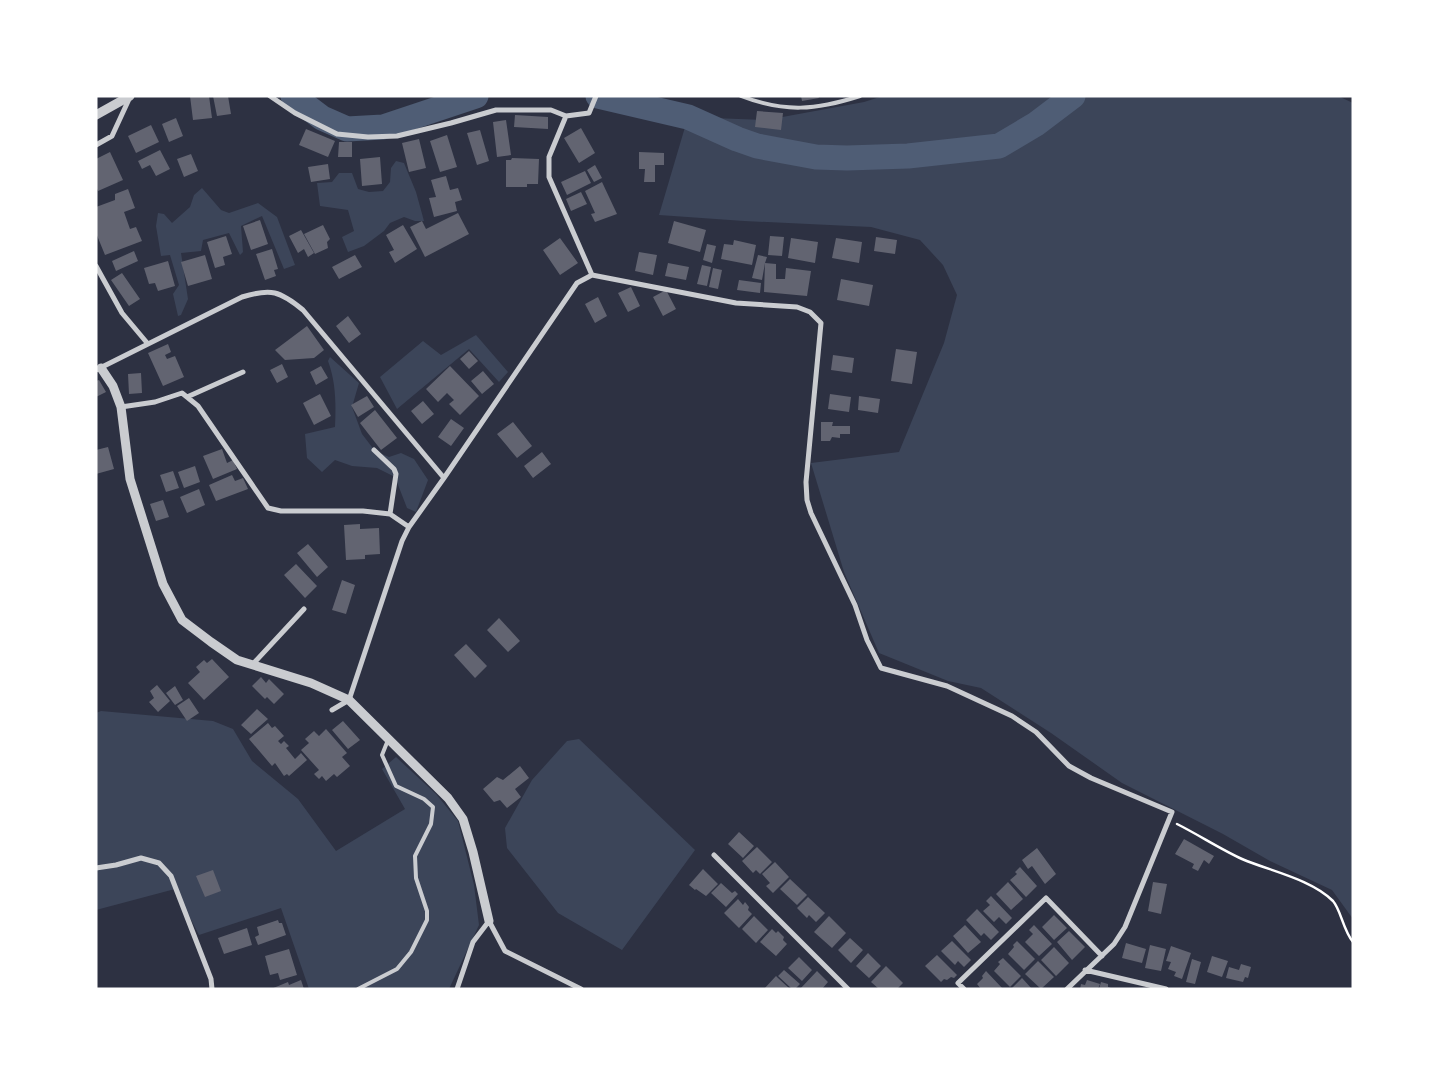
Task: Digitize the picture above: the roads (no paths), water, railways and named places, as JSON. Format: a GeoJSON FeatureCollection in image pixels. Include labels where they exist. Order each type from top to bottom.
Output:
{"type":"FeatureCollection","features":[{"type":"Feature","properties":{"kind":"street"},"geometry":{"type":"LineString","coordinates":[[96,114],[130,96]]}},
{"type":"Feature","properties":{"kind":"street"},"geometry":{"type":"LineString","coordinates":[[96,145],[112,136],[130,96]]}},
{"type":"Feature","properties":{"kind":"street"},"geometry":{"type":"LineString","coordinates":[[270,96],[295,113],[337,134],[368,138],[397,136],[452,124],[496,110],[551,110],[566,116],[589,113],[596,96]]}},
{"type":"Feature","properties":{"kind":"street"},"geometry":{"type":"LineString","coordinates":[[566,116],[549,157],[549,177],[592,275]]}},
{"type":"Feature","properties":{"kind":"street"},"geometry":{"type":"LineString","coordinates":[[96,266],[122,313],[148,344]]}},
{"type":"Feature","properties":{"kind":"street"},"geometry":{"type":"LineString","coordinates":[[332,710],[349,700],[402,541],[409,527],[577,283],[592,275],[736,303],[797,307],[810,312],[821,323],[806,482],[807,500],[811,513],[855,605],[867,640],[881,668],[947,686],[1012,716],[1036,732],[1069,766],[1091,778],[1172,812],[1125,927],[1114,944],[1067,989]]}},
{"type":"Feature","properties":{"kind":"street"},"geometry":{"type":"LineString","coordinates":[[444,478],[303,310],[288,298],[276,293],[260,292],[242,297],[98,369],[113,386],[121,407],[130,479],[163,584],[182,620],[237,660],[311,683],[349,700],[448,798],[463,820],[473,852],[489,921],[505,951],[581,989]]}},
{"type":"Feature","properties":{"kind":"street"},"geometry":{"type":"LineString","coordinates":[[187,398],[243,372]]}},
{"type":"Feature","properties":{"kind":"street"},"geometry":{"type":"LineString","coordinates":[[121,407],[155,402],[182,394],[198,406],[268,508],[281,511],[363,511],[390,514],[409,527]]}},
{"type":"Feature","properties":{"kind":"street"},"geometry":{"type":"LineString","coordinates":[[374,450],[394,469],[396,474],[390,514]]}},
{"type":"Feature","properties":{"kind":"street"},"geometry":{"type":"LineString","coordinates":[[252,665],[304,609]]}},
{"type":"Feature","properties":{"kind":"street"},"geometry":{"type":"LineString","coordinates":[[714,855],[848,989]]}},
{"type":"Feature","properties":{"kind":"street"},"geometry":{"type":"LineString","coordinates":[[96,868],[141,858],[159,863],[171,876],[211,979],[212,989]]}},
{"type":"Feature","properties":{"kind":"street"},"geometry":{"type":"LineString","coordinates":[[964,989],[958,983],[1046,898],[1102,956]]}},
{"type":"Feature","properties":{"kind":"street"},"geometry":{"type":"LineString","coordinates":[[457,989],[473,942],[489,921]]}},
{"type":"Feature","properties":{"kind":"street"},"geometry":{"type":"LineString","coordinates":[[1085,970],[1166,989]]}},
{"type":"Feature","properties":{"kind":"lane"},"geometry":{"type":"LineString","coordinates":[[736,96],[782,107],[801,109],[835,104],[860,96]]}},
{"type":"Feature","properties":{"kind":"lane"},"geometry":{"type":"LineString","coordinates":[[358,989],[398,969],[411,952],[427,920],[427,911],[416,878],[415,856],[431,824],[433,807],[424,800],[396,786],[382,755],[388,740]]}},
{"type":"Feature","properties":{"kind":"waterway"},"geometry":{"type":"LineString","coordinates":[[293,96],[322,118],[347,129],[383,127],[476,96]]}},
{"type":"Feature","properties":{"kind":"waterway"},"geometry":{"type":"LineString","coordinates":[[598,96],[688,117],[757,146],[816,157],[847,158],[908,156],[999,146],[1036,124],[1073,96]]}}]}
